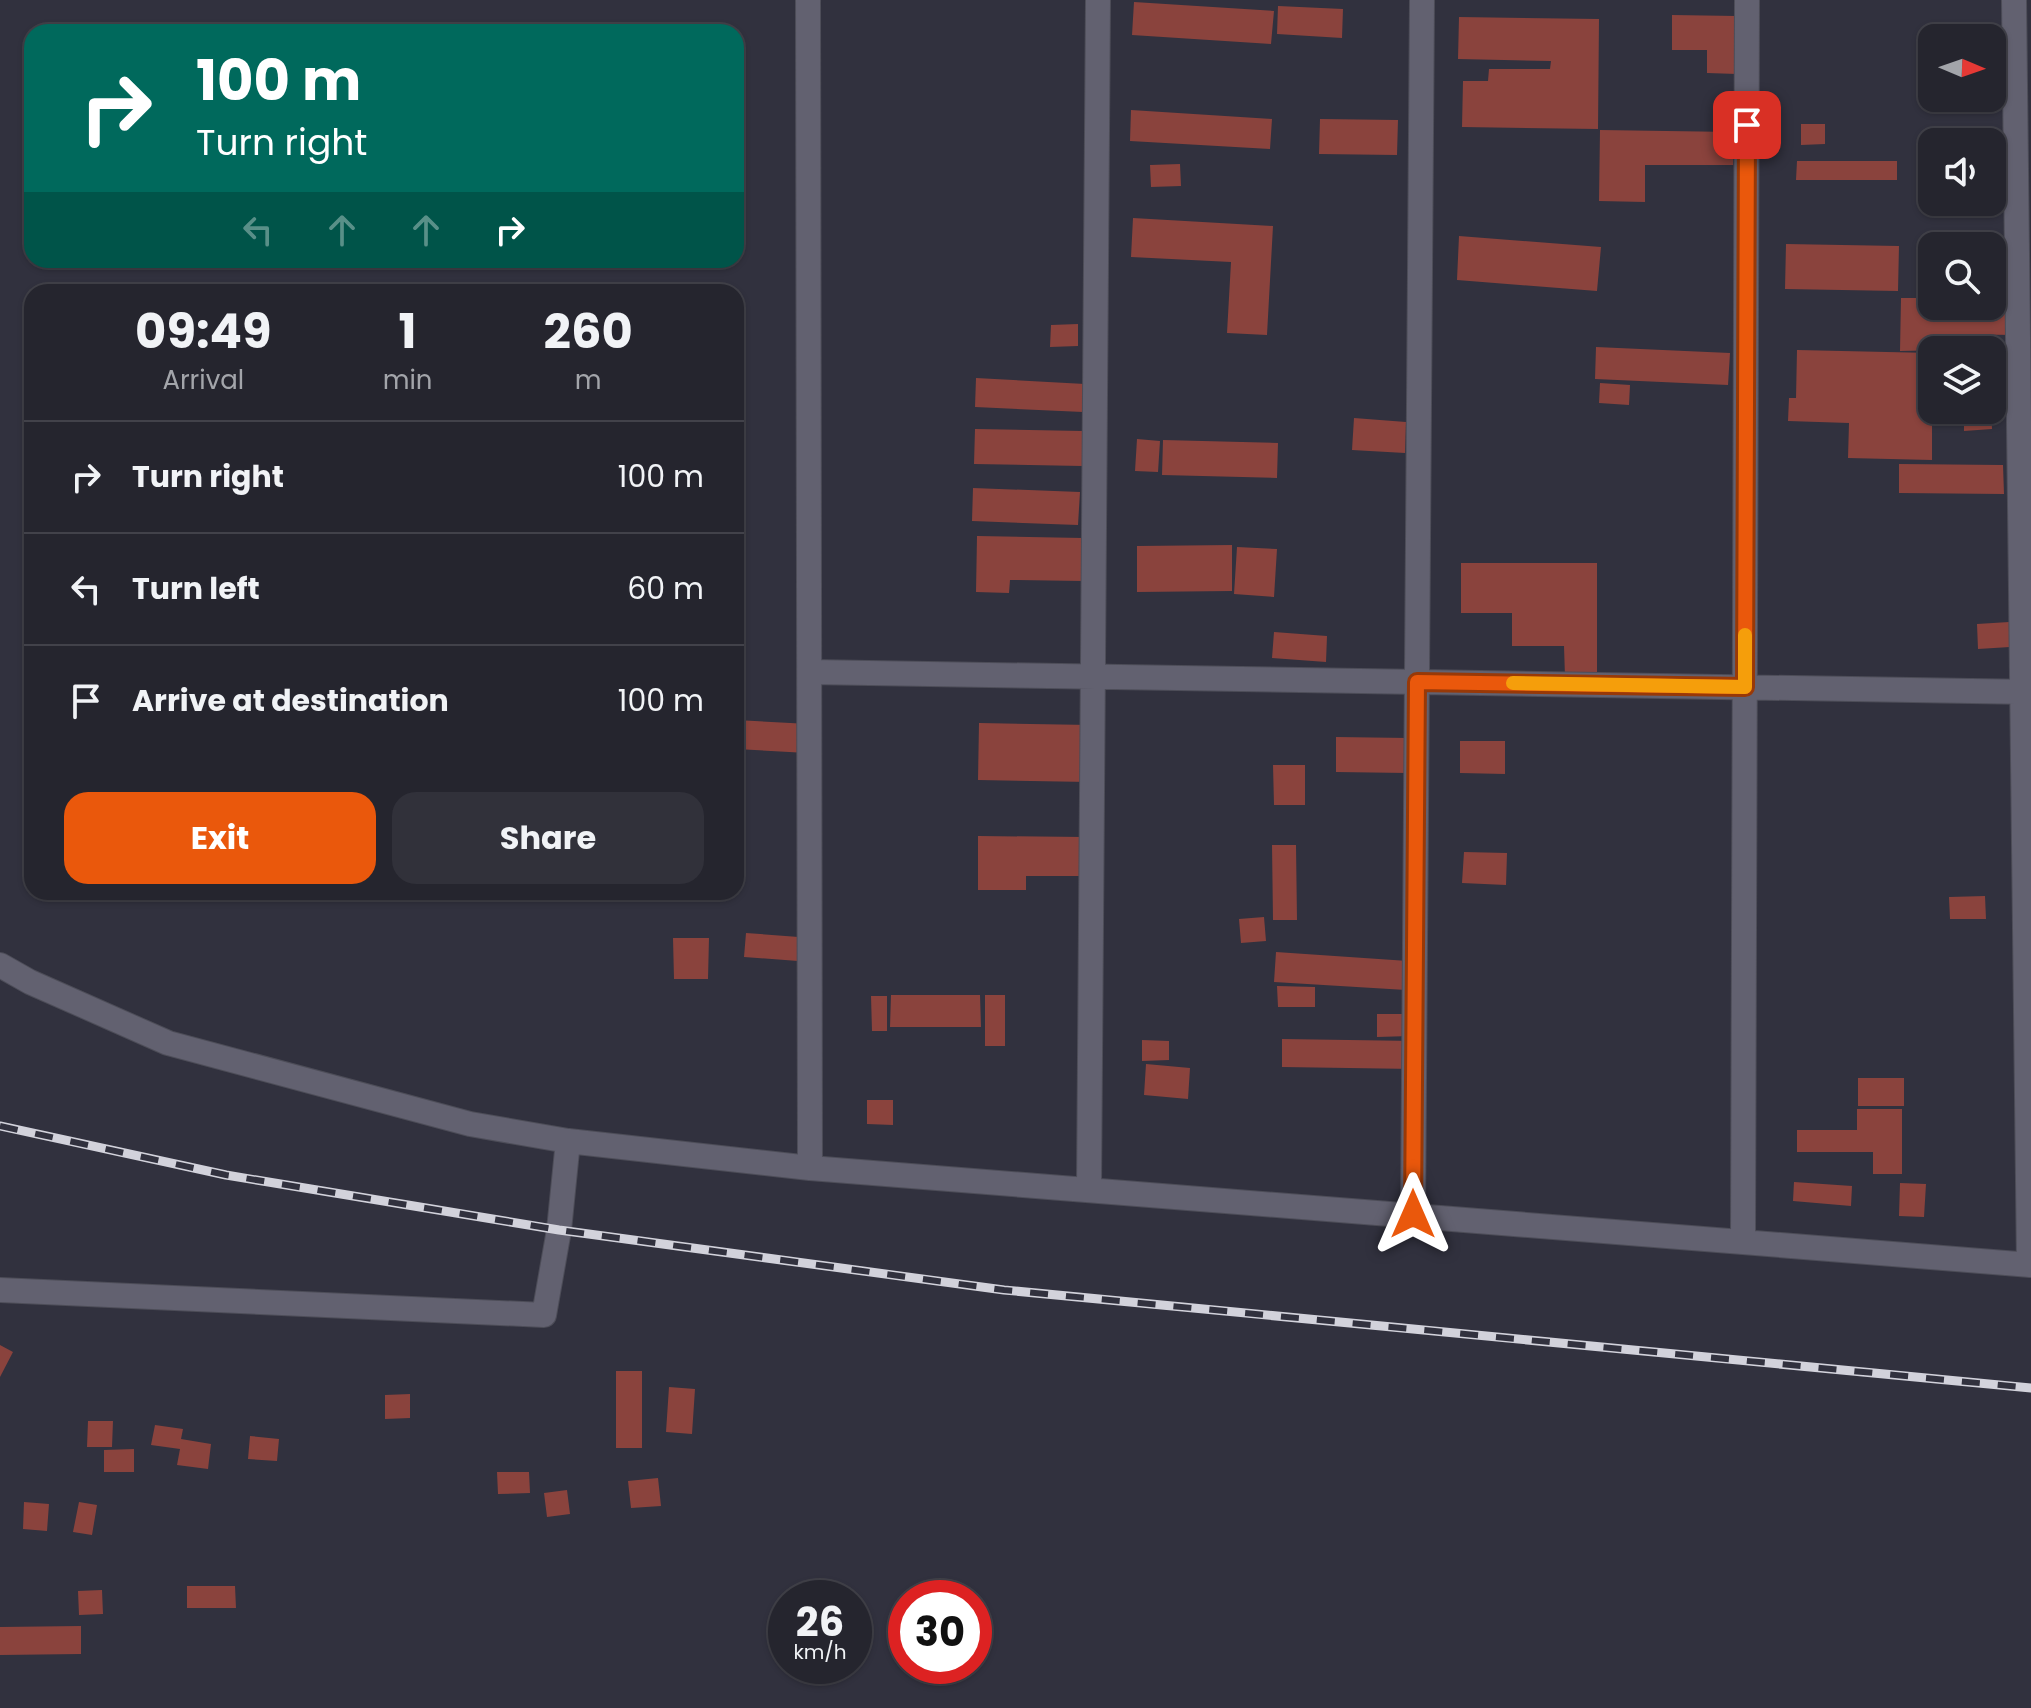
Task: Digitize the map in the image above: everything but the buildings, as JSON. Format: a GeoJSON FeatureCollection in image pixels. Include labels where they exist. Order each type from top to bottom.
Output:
{"type":"FeatureCollection","features":[{"type":"Feature","properties":{"kind":"street"},"geometry":{"type":"LineString","coordinates":[[808,0],[810,1168]]}},
{"type":"Feature","properties":{"kind":"street"},"geometry":{"type":"LineString","coordinates":[[1089,1189],[1098,0]]}},
{"type":"Feature","properties":{"kind":"street"},"geometry":{"type":"LineString","coordinates":[[1413,1214],[1422,0]]}},
{"type":"Feature","properties":{"kind":"street"},"geometry":{"type":"LineString","coordinates":[[1743,1241],[1747,0]]}},
{"type":"Feature","properties":{"kind":"street"},"geometry":{"type":"LineString","coordinates":[[0,965],[30,982],[168,1043],[470,1124],[568,1141],[810,1168],[2030,1265],[2027,692],[2014,0]]}},
{"type":"Feature","properties":{"kind":"street"},"geometry":{"type":"LineString","coordinates":[[810,672],[2027,692]]}},
{"type":"Feature","properties":{"kind":"street"},"geometry":{"type":"LineString","coordinates":[[0,1290],[544,1315],[559,1230],[568,1141]]}},
{"type":"Feature","properties":{"kind":"railway"},"geometry":{"type":"LineString","coordinates":[[0,1126],[226,1175],[559,1230],[1004,1290],[2031,1388]]}},
{"type":"Feature","properties":{"kind":"slow traffic"},"geometry":{"type":"LineString","coordinates":[[1513,683],[1745,687],[1745,635]]}},
{"type":"Feature","properties":{"kind":"route"},"geometry":{"type":"LineString","coordinates":[[1413,1214],[1417,682],[1745,687],[1747,125]]}}]}
